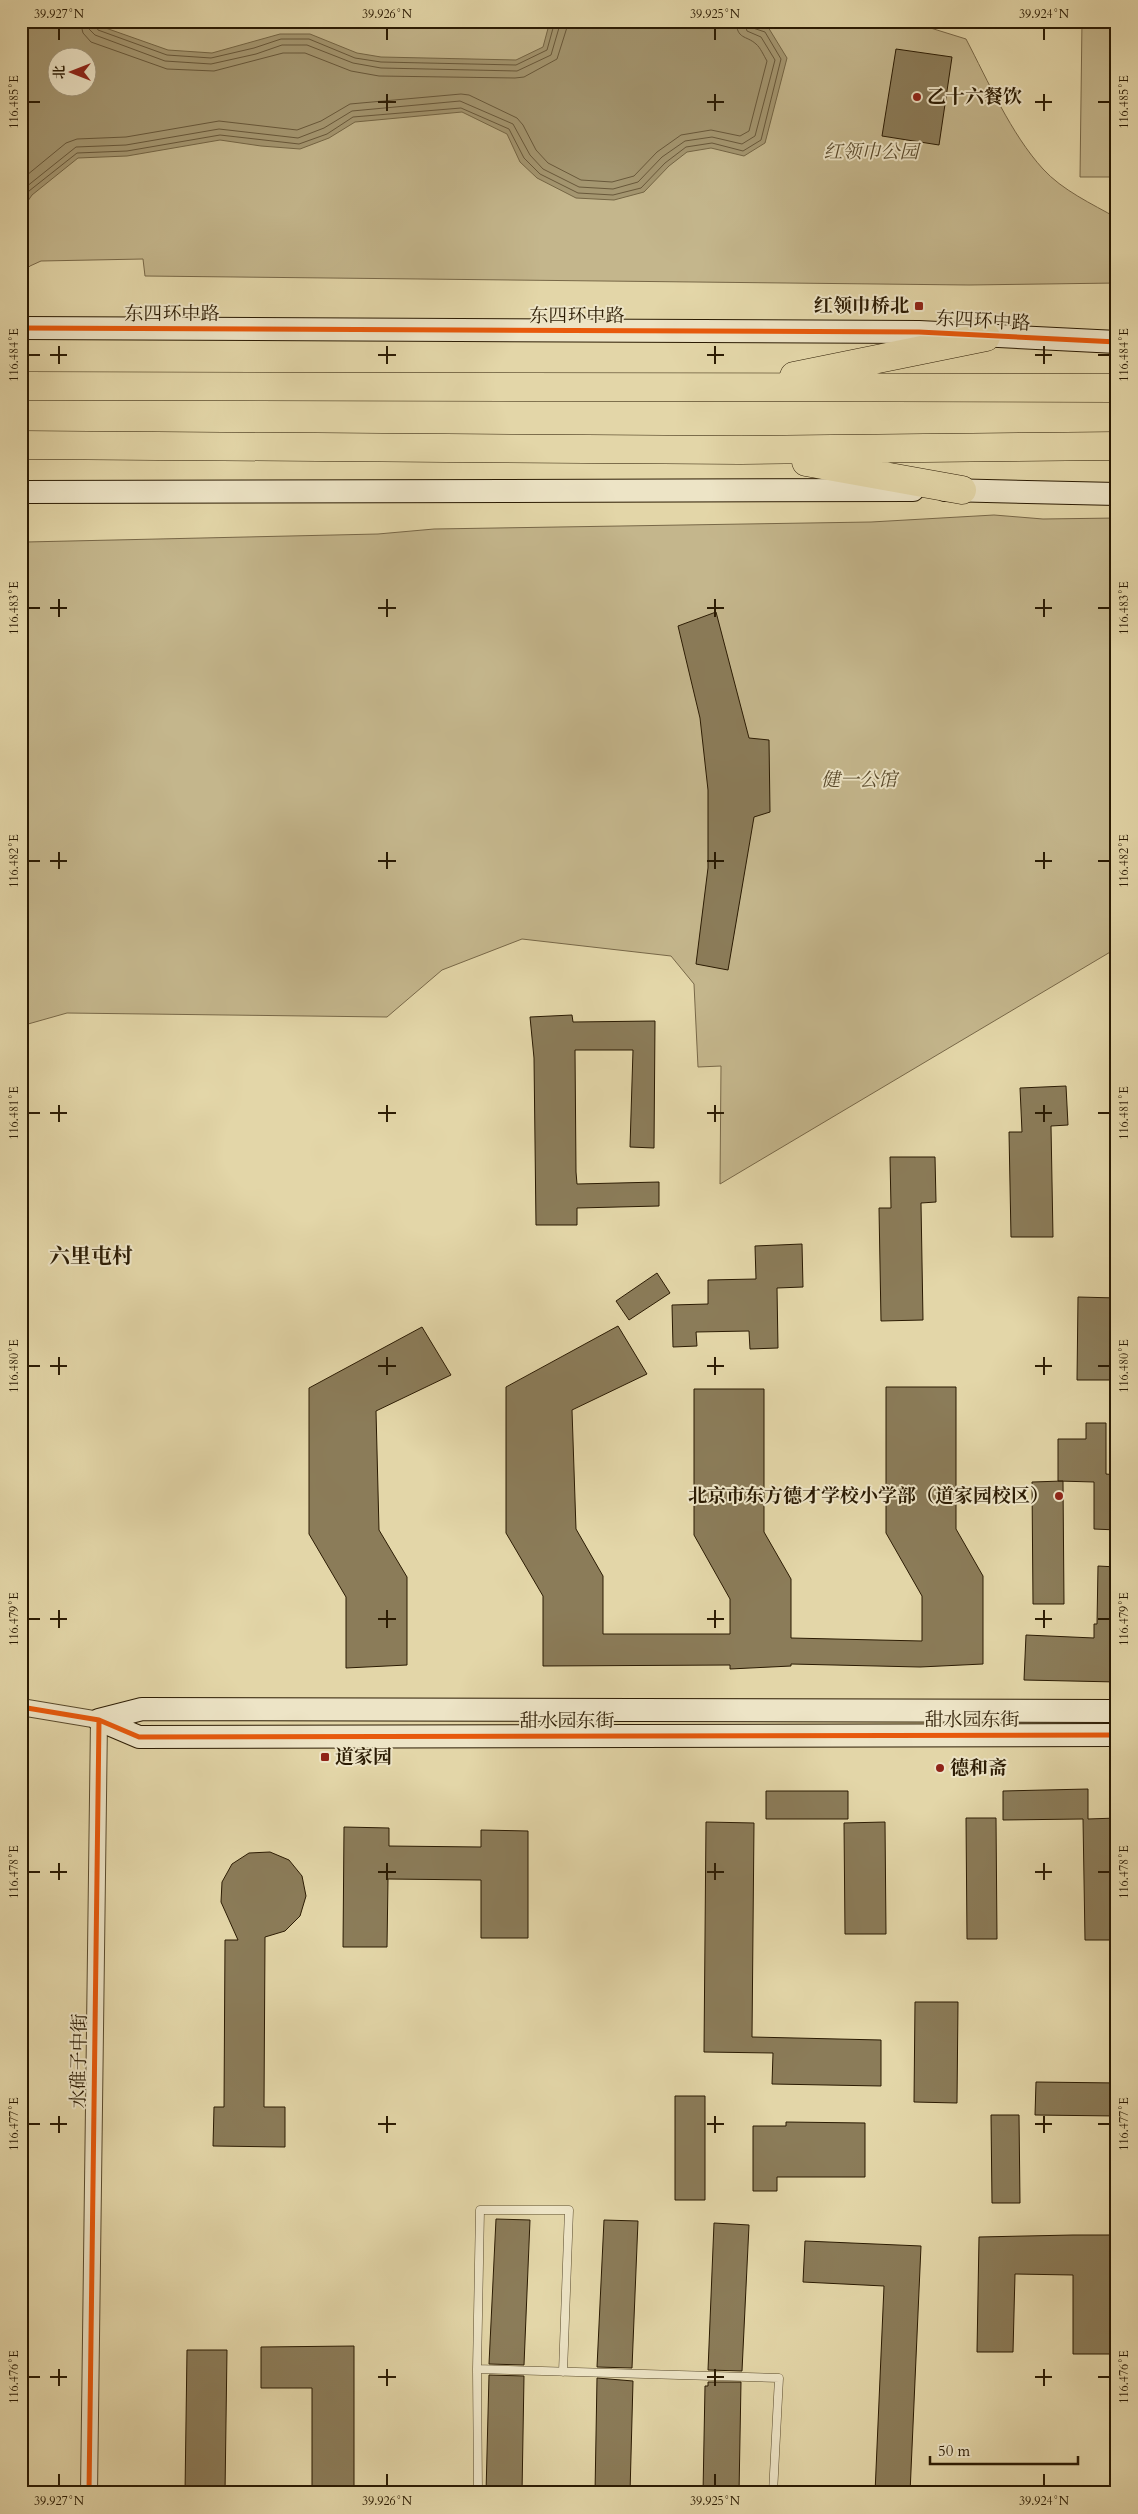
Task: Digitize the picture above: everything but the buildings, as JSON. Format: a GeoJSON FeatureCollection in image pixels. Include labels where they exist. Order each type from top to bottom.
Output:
{"type":"FeatureCollection","features":[{"type":"Feature","properties":{"kind":"highway"},"geometry":{"type":"LineString","coordinates":[[738,388],[986,337]]}},
{"type":"Feature","properties":{"kind":"highway"},"geometry":{"type":"LineString","coordinates":[[29,386],[1117,388]]}},
{"type":"Feature","properties":{"kind":"highway"},"geometry":{"type":"LineString","coordinates":[[31,445],[741,450],[1117,446]]}},
{"type":"Feature","properties":{"kind":"highway"},"geometry":{"type":"LineString","coordinates":[[741,450],[962,490]]}},
{"type":"Feature","properties":{"kind":"street","name":"东四环中路"},"geometry":{"type":"LineString","coordinates":[[29,328],[918,332],[986,337],[1117,342]]}},
{"type":"Feature","properties":{"kind":"street"},"geometry":{"type":"LineString","coordinates":[[1094,342],[1117,332]]}},
{"type":"Feature","properties":{"kind":"street"},"geometry":{"type":"LineString","coordinates":[[30,492],[962,490],[1111,496]]}},
{"type":"Feature","properties":{"kind":"street","name":"甜水园东街"},"geometry":{"type":"LineString","coordinates":[[21,1707],[99,1720],[140,1737],[1117,1735]]}},
{"type":"Feature","properties":{"kind":"street","name":"甜水园东街"},"geometry":{"type":"LineString","coordinates":[[99,1720],[142,1709],[1117,1711]]}},
{"type":"Feature","properties":{"kind":"street","name":"水碓子中街"},"geometry":{"type":"LineString","coordinates":[[89,2493],[99,1720]]}},
{"type":"Feature","properties":{"kind":"lane"},"geometry":{"type":"LineString","coordinates":[[478,2493],[477,2369],[480,2210],[569,2210],[563,2372]]}},
{"type":"Feature","properties":{"kind":"lane"},"geometry":{"type":"LineString","coordinates":[[477,2369],[779,2378],[773,2493]]}},
{"type":"Feature","properties":{"kind":"green space","name":"红领巾公园"},"geometry":{"type":"Polygon","coordinates":[[[21,21],[908,21],[966,39],[1010,124],[1031,155],[1059,184],[1117,218],[1117,283],[969,285],[145,276],[143,259],[41,261],[30,266],[21,275],[21,21]]]}},
{"type":"Feature","properties":{"kind":"green space"},"geometry":{"type":"Polygon","coordinates":[[[1082,21],[1117,21],[1117,177],[1080,177],[1082,21]]]}},
{"type":"Feature","properties":{"kind":"green space","name":"健一公馆"},"geometry":{"type":"Polygon","coordinates":[[[994,515],[1043,519],[1117,518],[1117,948],[720,1184],[721,1066],[698,1067],[694,984],[671,956],[522,939],[442,970],[387,1017],[67,1013],[21,1026],[21,545],[26,542],[378,534],[434,529],[871,522],[994,515]]]}},
{"type":"Feature","properties":{"kind":"water"},"geometry":{"type":"Polygon","coordinates":[[[21,21],[97,21],[100,26],[168,50],[212,53],[280,34],[310,34],[357,53],[381,57],[516,60],[543,47],[550,21],[746,21],[768,27],[787,58],[765,143],[744,156],[711,148],[687,152],[669,166],[644,192],[614,200],[576,198],[537,178],[520,162],[507,134],[462,112],[355,122],[329,138],[300,149],[220,140],[127,156],[78,158],[32,195],[21,211],[21,21]]]}},
{"type":"Feature","properties":{"kind":"cycle path"},"geometry":{"type":"LineString","coordinates":[[21,328],[919,332],[1117,342]]}},
{"type":"Feature","properties":{"kind":"cycle path"},"geometry":{"type":"LineString","coordinates":[[21,1707],[99,1720],[139,1737],[1117,1735]]}},
{"type":"Feature","properties":{"kind":"cycle path"},"geometry":{"type":"LineString","coordinates":[[89,2493],[99,1720]]}},
{"type":"Feature","properties":{"kind":"place","name":"乙十六餐饮"},"geometry":{"type":"Point","coordinates":[917,97]}},
{"type":"Feature","properties":{"kind":"place","name":"红领巾桥北"},"geometry":{"type":"Point","coordinates":[919,306]}},
{"type":"Feature","properties":{"kind":"place","name":"北京市东方德才学校小学部（道家园校区）"},"geometry":{"type":"Point","coordinates":[1059,1496]}},
{"type":"Feature","properties":{"kind":"place","name":"道家园"},"geometry":{"type":"Point","coordinates":[325,1757]}},
{"type":"Feature","properties":{"kind":"place","name":"德和斋"},"geometry":{"type":"Point","coordinates":[940,1768]}},
{"type":"Feature","properties":{"kind":"district","name":"六里屯村"},"geometry":{"type":"Point","coordinates":[91,1256]}}]}
